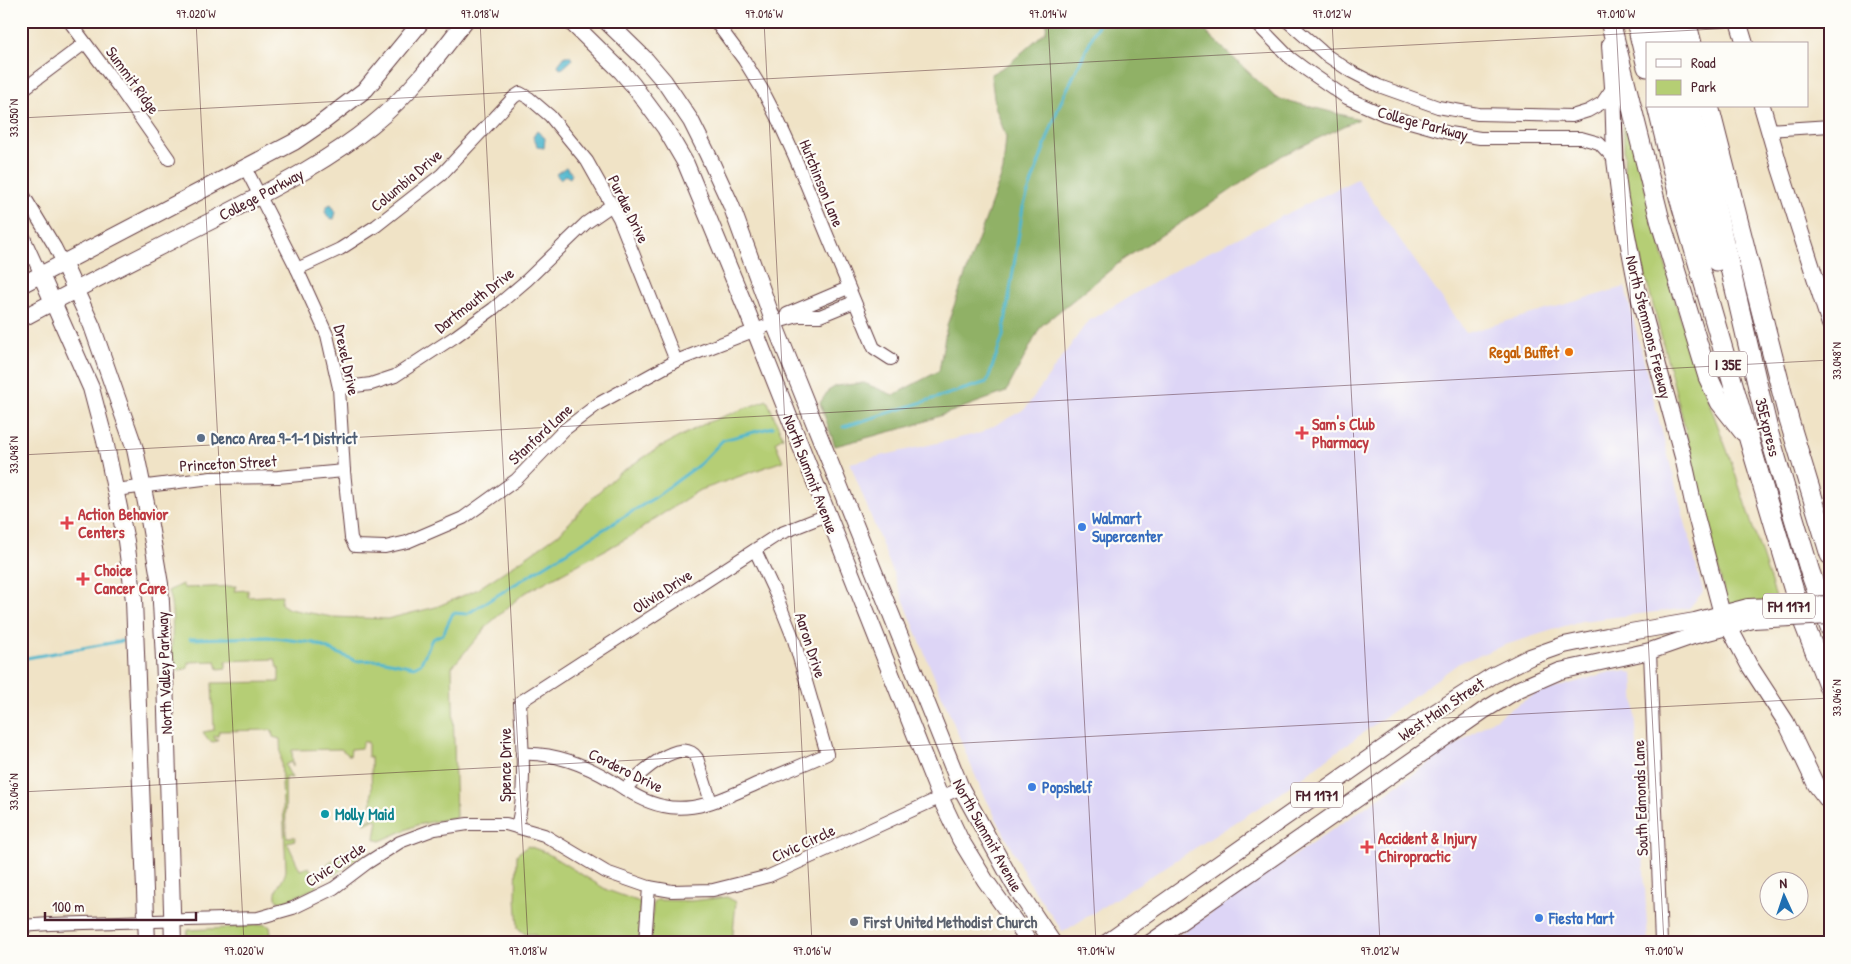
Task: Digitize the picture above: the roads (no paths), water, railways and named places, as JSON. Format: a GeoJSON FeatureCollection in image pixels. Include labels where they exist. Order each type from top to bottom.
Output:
{"type":"FeatureCollection","features":[{"type":"Feature","properties":{"kind":"highway"},"geometry":{"type":"LineString","coordinates":[[1609,21],[1660,220],[1708,377],[1720,402],[1748,438]]}},
{"type":"Feature","properties":{"kind":"highway"},"geometry":{"type":"LineString","coordinates":[[1636,21],[1646,63]]}},
{"type":"Feature","properties":{"kind":"highway"},"geometry":{"type":"LineString","coordinates":[[1652,21],[1657,42]]}},
{"type":"Feature","properties":{"kind":"highway"},"geometry":{"type":"LineString","coordinates":[[1668,21],[1673,42]]}},
{"type":"Feature","properties":{"kind":"highway"},"geometry":{"type":"LineString","coordinates":[[1686,21],[1691,42]]}},
{"type":"Feature","properties":{"kind":"highway"},"geometry":{"type":"LineString","coordinates":[[1697,42],[1698,21]]}},
{"type":"Feature","properties":{"kind":"highway","name":"I 35E"},"geometry":{"type":"LineString","coordinates":[[1657,108],[1679,197],[1748,438],[1803,621],[1830,690]]}},
{"type":"Feature","properties":{"kind":"highway"},"geometry":{"type":"LineString","coordinates":[[1673,108],[1717,264],[1744,326]]}},
{"type":"Feature","properties":{"kind":"highway","name":"35Express"},"geometry":{"type":"LineString","coordinates":[[1690,108],[1769,434],[1810,572],[1830,628]]}},
{"type":"Feature","properties":{"kind":"highway"},"geometry":{"type":"LineString","coordinates":[[1710,108],[1789,420],[1830,555]]}},
{"type":"Feature","properties":{"kind":"main road","name":"College Parkway"},"geometry":{"type":"LineString","coordinates":[[21,285],[294,142],[366,88],[422,21]]}},
{"type":"Feature","properties":{"kind":"main road","name":"College Parkway"},"geometry":{"type":"LineString","coordinates":[[21,319],[299,175],[330,156],[373,124],[414,84],[465,21]]}},
{"type":"Feature","properties":{"kind":"main road","name":"North Summit Avenue"},"geometry":{"type":"LineString","coordinates":[[570,21],[621,71],[665,128],[686,164],[755,330],[940,797],[960,839],[985,880],[1030,943]]}},
{"type":"Feature","properties":{"kind":"main road","name":"North Summit Avenue"},"geometry":{"type":"LineString","coordinates":[[606,21],[646,60],[664,81],[691,121],[731,205],[774,322],[961,788],[1008,876],[1052,943]]}},
{"type":"Feature","properties":{"kind":"main road","name":"North Stemmons Freeway"},"geometry":{"type":"LineString","coordinates":[[1609,21],[1614,86],[1615,160],[1620,199],[1639,297],[1683,457],[1696,516],[1714,582],[1725,620],[1749,665],[1786,722],[1816,785],[1830,803]]}},
{"type":"Feature","properties":{"kind":"main road"},"geometry":{"type":"LineString","coordinates":[[1738,21],[1743,42]]}},
{"type":"Feature","properties":{"kind":"main road"},"geometry":{"type":"LineString","coordinates":[[1762,108],[1830,324]]}},
{"type":"Feature","properties":{"kind":"main road","name":"North Valley Parkway"},"geometry":{"type":"LineString","coordinates":[[63,263],[92,326],[134,449],[143,486],[160,584],[165,678],[173,943]]}},
{"type":"Feature","properties":{"kind":"main road","name":"North Valley Parkway"},"geometry":{"type":"LineString","coordinates":[[41,275],[91,388],[105,441],[126,541],[134,600],[147,943]]}},
{"type":"Feature","properties":{"kind":"main road"},"geometry":{"type":"LineString","coordinates":[[827,515],[844,493]]}},
{"type":"Feature","properties":{"kind":"main road"},"geometry":{"type":"LineString","coordinates":[[1695,621],[1705,615],[1710,609],[1714,596],[1714,582]]}},
{"type":"Feature","properties":{"kind":"main road","name":"West Main Street"},"geometry":{"type":"LineString","coordinates":[[1150,943],[1483,711],[1518,689],[1557,673],[1650,651],[1725,620],[1750,614],[1830,604]]}},
{"type":"Feature","properties":{"kind":"main road","name":"West Main Street"},"geometry":{"type":"LineString","coordinates":[[1750,614],[1830,616]]}},
{"type":"Feature","properties":{"kind":"main road","name":"West Main Street"},"geometry":{"type":"LineString","coordinates":[[1106,943],[1426,718],[1472,687],[1530,656],[1583,640],[1695,621],[1725,620]]}},
{"type":"Feature","properties":{"kind":"main road"},"geometry":{"type":"LineString","coordinates":[[1426,718],[1441,740]]}},
{"type":"Feature","properties":{"kind":"street","name":"Summit Ridge"},"geometry":{"type":"LineString","coordinates":[[68,21],[125,96],[169,159]]}},
{"type":"Feature","properties":{"kind":"street","name":"Hutchinson Lane"},"geometry":{"type":"LineString","coordinates":[[714,21],[744,60],[763,90],[794,155],[874,348],[891,359]]}},
{"type":"Feature","properties":{"kind":"street","name":"College Parkway"},"geometry":{"type":"LineString","coordinates":[[1254,21],[1289,57],[1347,98],[1385,115],[1449,133],[1480,138],[1581,138],[1599,143],[1615,160]]}},
{"type":"Feature","properties":{"kind":"street","name":"College Parkway"},"geometry":{"type":"LineString","coordinates":[[1287,21],[1326,55],[1350,71],[1379,86],[1438,107],[1478,114],[1572,116],[1588,111],[1602,103],[1614,86]]}},
{"type":"Feature","properties":{"kind":"street"},"geometry":{"type":"LineString","coordinates":[[21,91],[85,43]]}},
{"type":"Feature","properties":{"kind":"street","name":"Purdue Drive"},"geometry":{"type":"LineString","coordinates":[[520,94],[529,98],[550,116],[587,161],[619,218],[676,361]]}},
{"type":"Feature","properties":{"kind":"street","name":"Columbia Drive"},"geometry":{"type":"LineString","coordinates":[[297,268],[340,249],[384,221],[441,176],[514,97],[520,94]]}},
{"type":"Feature","properties":{"kind":"street"},"geometry":{"type":"LineString","coordinates":[[1406,122],[1413,99]]}},
{"type":"Feature","properties":{"kind":"street"},"geometry":{"type":"LineString","coordinates":[[1768,130],[1830,126]]}},
{"type":"Feature","properties":{"kind":"street","name":"Drexel Drive"},"geometry":{"type":"LineString","coordinates":[[245,167],[297,268],[324,326],[339,388],[344,471],[351,538],[355,546]]}},
{"type":"Feature","properties":{"kind":"street","name":"North Valley Parkway"},"geometry":{"type":"LineString","coordinates":[[21,191],[63,263]]}},
{"type":"Feature","properties":{"kind":"street","name":"Dartmouth Drive"},"geometry":{"type":"LineString","coordinates":[[339,388],[371,384],[395,376],[456,336],[493,309],[586,223],[612,205]]}},
{"type":"Feature","properties":{"kind":"street","name":"North Valley Parkway"},"geometry":{"type":"LineString","coordinates":[[21,231],[41,275]]}},
{"type":"Feature","properties":{"kind":"street","name":"Stanford Lane"},"geometry":{"type":"LineString","coordinates":[[774,322],[790,312],[848,288]]}},
{"type":"Feature","properties":{"kind":"street","name":"Stanford Lane"},"geometry":{"type":"LineString","coordinates":[[355,546],[385,547],[407,542],[463,518],[516,480],[564,430],[598,404],[676,361],[774,322],[798,316],[820,316],[854,302]]}},
{"type":"Feature","properties":{"kind":"street","name":"Princeton Street"},"geometry":{"type":"LineString","coordinates":[[115,490],[212,478],[278,477],[344,471]]}},
{"type":"Feature","properties":{"kind":"street","name":"Olivia Drive"},"geometry":{"type":"LineString","coordinates":[[520,702],[789,529],[827,515]]}},
{"type":"Feature","properties":{"kind":"street","name":"Aaron Drive"},"geometry":{"type":"LineString","coordinates":[[755,550],[794,640],[827,754]]}},
{"type":"Feature","properties":{"kind":"street","name":"South Edmonds Lane"},"geometry":{"type":"LineString","coordinates":[[1650,651],[1662,943]]}},
{"type":"Feature","properties":{"kind":"street","name":"Spence Drive"},"geometry":{"type":"LineString","coordinates":[[517,827],[522,797],[520,702]]}},
{"type":"Feature","properties":{"kind":"street"},"geometry":{"type":"LineString","coordinates":[[625,789],[643,772],[673,752],[684,750],[692,752],[697,758],[711,802]]}},
{"type":"Feature","properties":{"kind":"street","name":"Cordero Drive"},"geometry":{"type":"LineString","coordinates":[[522,754],[536,754],[569,761],[604,776],[641,799],[664,806],[684,808],[711,802],[827,754]]}},
{"type":"Feature","properties":{"kind":"street","name":"Civic Circle"},"geometry":{"type":"LineString","coordinates":[[21,926],[258,918],[293,908],[334,888],[400,842],[435,829],[468,824],[506,824],[544,835],[606,872],[649,887],[672,890],[713,890],[769,876],[961,788]]}},
{"type":"Feature","properties":{"kind":"street"},"geometry":{"type":"LineString","coordinates":[[645,943],[649,887]]}},
{"type":"Feature","properties":{"kind":"water"},"geometry":{"type":"Polygon","coordinates":[[[565,56],[570,56],[572,60],[560,69],[558,65],[565,56]]]}},
{"type":"Feature","properties":{"kind":"water"},"geometry":{"type":"Polygon","coordinates":[[[537,131],[545,138],[544,148],[537,147],[533,137],[537,131]]]}},
{"type":"Feature","properties":{"kind":"water"},"geometry":{"type":"Polygon","coordinates":[[[566,167],[572,174],[570,178],[565,175],[560,179],[556,174],[566,167]]]}},
{"type":"Feature","properties":{"kind":"water"},"geometry":{"type":"Polygon","coordinates":[[[331,204],[336,212],[334,219],[329,218],[325,212],[327,206],[331,204]]]}},
{"type":"Feature","properties":{"kind":"waterway"},"geometry":{"type":"LineString","coordinates":[[843,427],[987,382],[1003,336],[1023,207],[1059,106],[1100,21]]}},
{"type":"Feature","properties":{"kind":"waterway"},"geometry":{"type":"LineString","coordinates":[[190,639],[268,637],[314,643],[356,661],[380,660],[414,667],[421,663],[432,639],[443,634],[453,613],[467,614],[654,498],[700,464],[723,440],[773,427]]}},
{"type":"Feature","properties":{"kind":"waterway"},"geometry":{"type":"LineString","coordinates":[[21,659],[122,641]]}},
{"type":"Feature","properties":{"kind":"place","name":"Regal Buffet"},"geometry":{"type":"Point","coordinates":[1569,352]}},
{"type":"Feature","properties":{"kind":"place","name":"Sam's Club Pharmacy"},"geometry":{"type":"Point","coordinates":[1302,433]}},
{"type":"Feature","properties":{"kind":"place","name":"Denco Area 9-1-1 District"},"geometry":{"type":"Point","coordinates":[201,438]}},
{"type":"Feature","properties":{"kind":"place","name":"Action Behavior Centers"},"geometry":{"type":"Point","coordinates":[67,523]}},
{"type":"Feature","properties":{"kind":"place","name":"Walmart Supercenter"},"geometry":{"type":"Point","coordinates":[1082,527]}},
{"type":"Feature","properties":{"kind":"place","name":"Choice Cancer Care"},"geometry":{"type":"Point","coordinates":[83,579]}},
{"type":"Feature","properties":{"kind":"place","name":"Popshelf"},"geometry":{"type":"Point","coordinates":[1032,787]}},
{"type":"Feature","properties":{"kind":"place","name":"Molly Maid"},"geometry":{"type":"Point","coordinates":[325,814]}},
{"type":"Feature","properties":{"kind":"place","name":"Accident & Injury Chiropractic"},"geometry":{"type":"Point","coordinates":[1367,847]}},
{"type":"Feature","properties":{"kind":"place","name":"Fiesta Mart"},"geometry":{"type":"Point","coordinates":[1539,918]}},
{"type":"Feature","properties":{"kind":"place","name":"First United Methodist Church"},"geometry":{"type":"Point","coordinates":[854,922]}}]}
